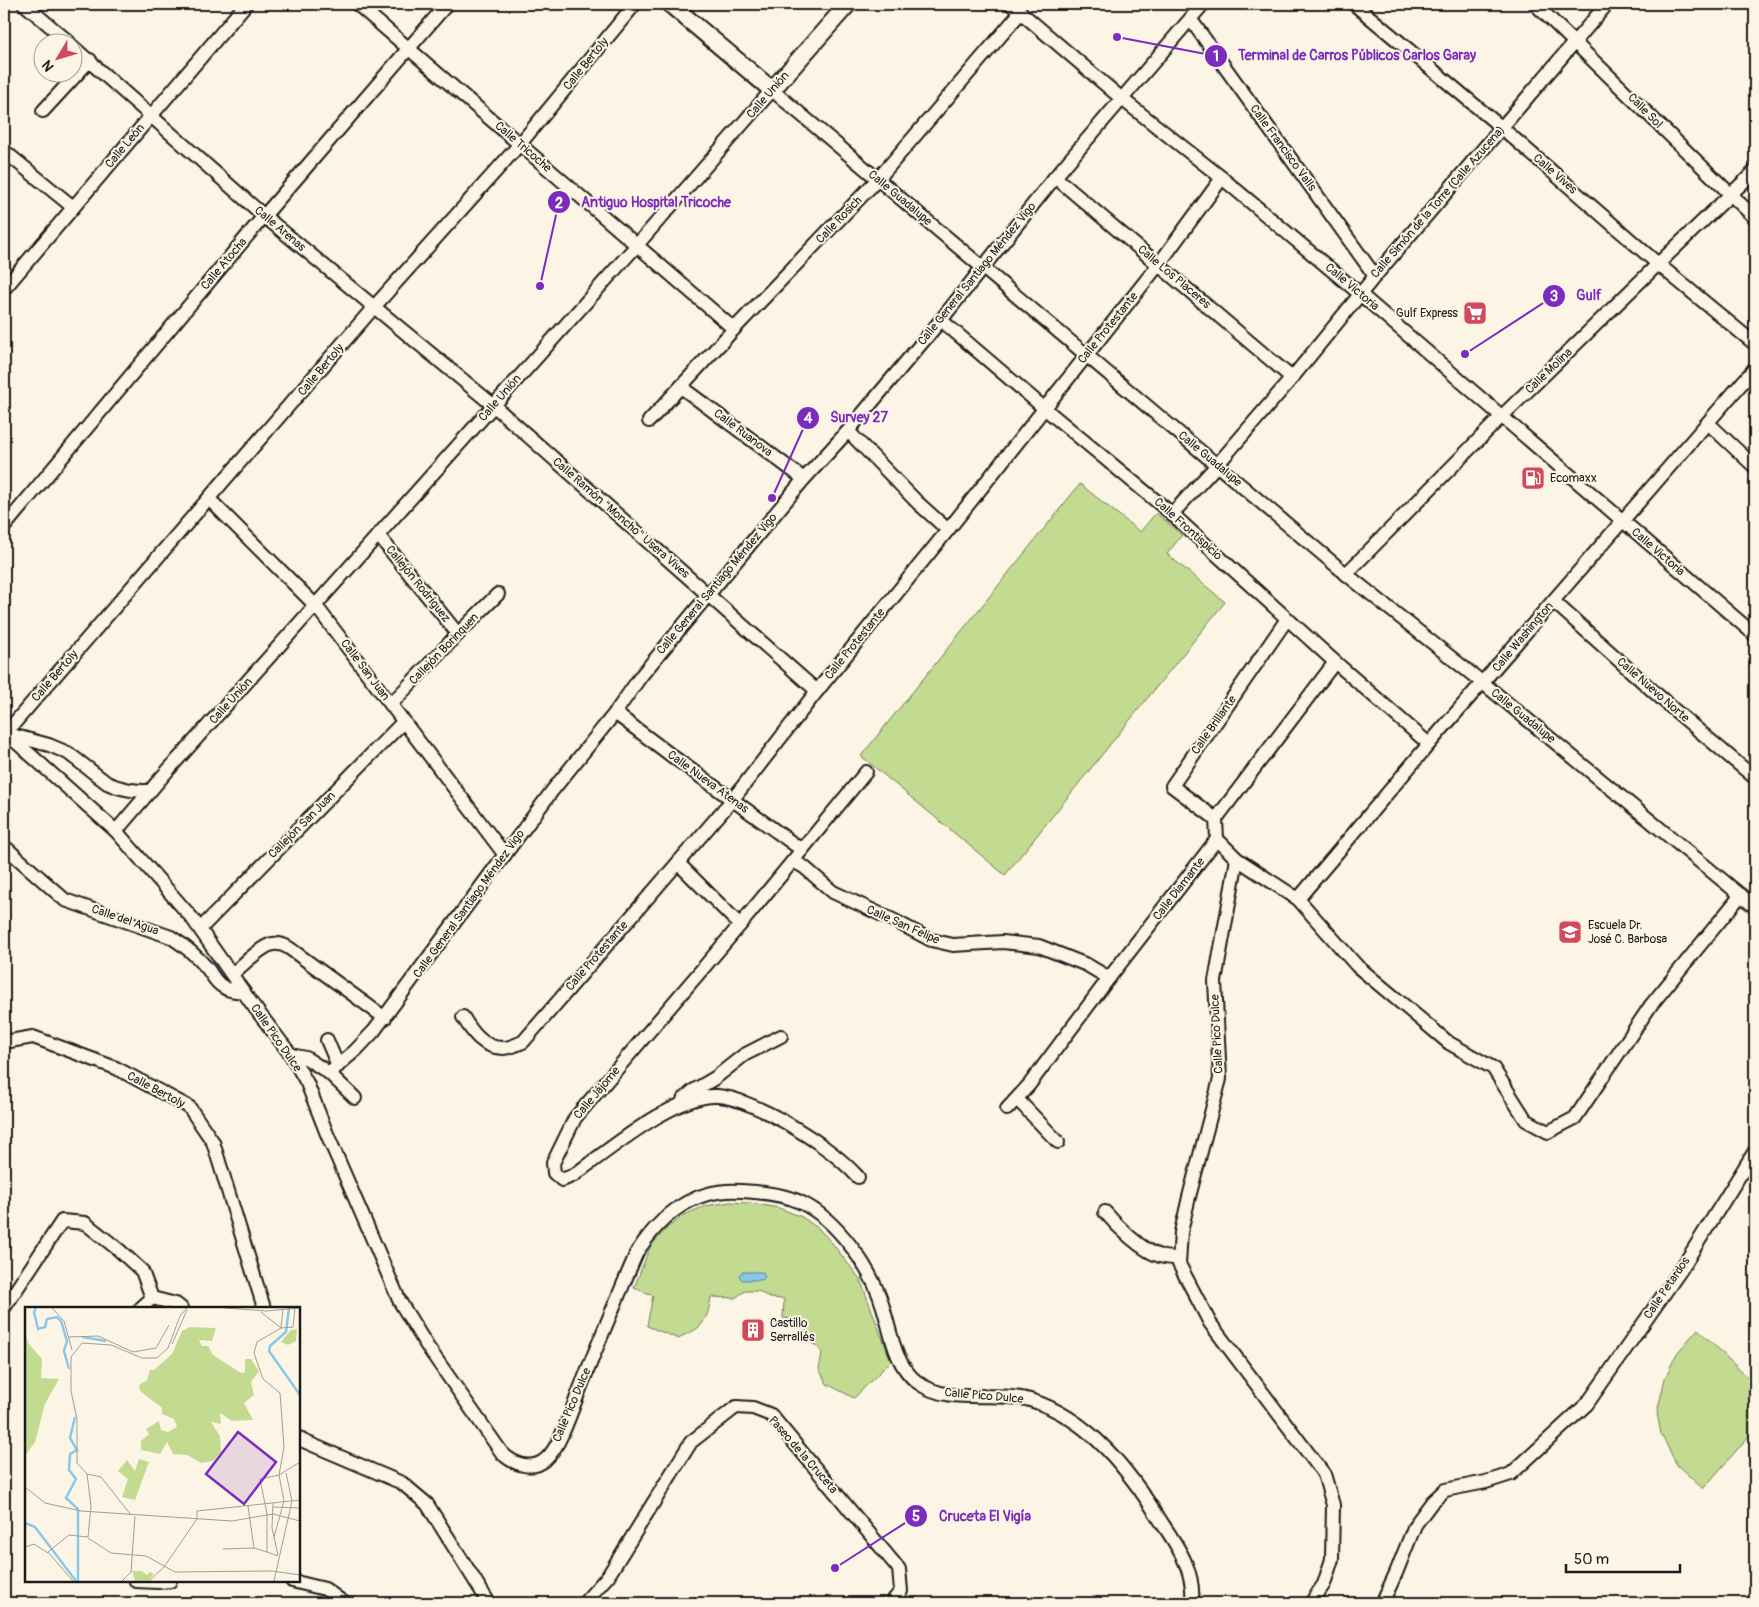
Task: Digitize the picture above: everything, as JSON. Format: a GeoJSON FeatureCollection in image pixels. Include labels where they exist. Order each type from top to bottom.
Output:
{"type":"FeatureCollection","features":[{"type":"Feature","properties":{"kind":"street"},"geometry":{"type":"LineString","coordinates":[[24,4],[57,32]]}},
{"type":"Feature","properties":{"kind":"street","name":"Calle León"},"geometry":{"type":"LineString","coordinates":[[4,289],[246,4]]}},
{"type":"Feature","properties":{"kind":"street","name":"Calle Tricoche"},"geometry":{"type":"LineString","coordinates":[[356,4],[734,329]]}},
{"type":"Feature","properties":{"kind":"street","name":"Calle Atocha"},"geometry":{"type":"LineString","coordinates":[[4,527],[264,216],[447,4]]}},
{"type":"Feature","properties":{"kind":"street","name":"Calle Bertoly"},"geometry":{"type":"LineString","coordinates":[[5,734],[374,307],[520,144],[635,4]]}},
{"type":"Feature","properties":{"kind":"street","name":"Calle Guadalupe"},"geometry":{"type":"LineString","coordinates":[[670,4],[1346,574],[1483,683],[1755,907]]}},
{"type":"Feature","properties":{"kind":"street","name":"Calle Unión"},"geometry":{"type":"LineString","coordinates":[[116,831],[492,405],[637,245],[848,4]]}},
{"type":"Feature","properties":{"kind":"street","name":"Calle Victoria"},"geometry":{"type":"LineString","coordinates":[[1011,4],[1122,99],[1222,178],[1360,294],[1755,635]]}},
{"type":"Feature","properties":{"kind":"street","name":"Calle General Santiago Méndez Vigo"},"geometry":{"type":"LineString","coordinates":[[333,1069],[356,1050],[385,1018],[552,791],[615,713],[640,676],[804,479],[848,431],[941,320],[1055,177],[1204,4]]}},
{"type":"Feature","properties":{"kind":"street","name":"Calle Vives"},"geometry":{"type":"LineString","coordinates":[[1354,4],[1502,128],[1658,264],[1755,344]]}},
{"type":"Feature","properties":{"kind":"street","name":"Calle Sol"},"geometry":{"type":"LineString","coordinates":[[1535,4],[1755,218]]}},
{"type":"Feature","properties":{"kind":"street","name":"Calle Simón de la Torre (Calle Azucena)"},"geometry":{"type":"LineString","coordinates":[[1172,514],[1292,378],[1375,276],[1607,4]]}},
{"type":"Feature","properties":{"kind":"street","name":"Calle Rosich"},"geometry":{"type":"LineString","coordinates":[[648,421],[878,179],[1021,12]]}},
{"type":"Feature","properties":{"kind":"street","name":"Calle Francisco Valls"},"geometry":{"type":"LineString","coordinates":[[1191,20],[1375,276]]}},
{"type":"Feature","properties":{"kind":"street","name":"Calle Arenas"},"geometry":{"type":"LineString","coordinates":[[82,54],[264,216],[492,405]]}},
{"type":"Feature","properties":{"kind":"street"},"geometry":{"type":"LineString","coordinates":[[43,111],[90,60]]}},
{"type":"Feature","properties":{"kind":"street"},"geometry":{"type":"LineString","coordinates":[[4,151],[73,207]]}},
{"type":"Feature","properties":{"kind":"street","name":"Calle Molina"},"geometry":{"type":"LineString","coordinates":[[1346,574],[1501,417],[1755,171]]}},
{"type":"Feature","properties":{"kind":"street","name":"Calle Los Placeres"},"geometry":{"type":"LineString","coordinates":[[1055,177],[1292,378]]}},
{"type":"Feature","properties":{"kind":"street","name":"Calle Protestante"},"geometry":{"type":"LineString","coordinates":[[463,1017],[474,1034],[488,1045],[504,1048],[523,1042],[733,799],[817,691],[948,530],[1159,264],[1222,178]]}},
{"type":"Feature","properties":{"kind":"street","name":"Calle Frontispicio"},"geometry":{"type":"LineString","coordinates":[[941,320],[1172,514],[1287,619],[1429,744]]}},
{"type":"Feature","properties":{"kind":"street","name":"Calle Washington"},"geometry":{"type":"LineString","coordinates":[[1298,899],[1429,744],[1755,368]]}},
{"type":"Feature","properties":{"kind":"street","name":"Calle Ruanova"},"geometry":{"type":"LineString","coordinates":[[681,387],[804,479]]}},
{"type":"Feature","properties":{"kind":"street","name":"Calle Ramón \"Moncho\" Usera Vives"},"geometry":{"type":"LineString","coordinates":[[492,405],[817,691]]}},
{"type":"Feature","properties":{"kind":"street"},"geometry":{"type":"LineString","coordinates":[[1708,423],[1755,467]]}},
{"type":"Feature","properties":{"kind":"street"},"geometry":{"type":"LineString","coordinates":[[848,431],[918,503],[948,530]]}},
{"type":"Feature","properties":{"kind":"street","name":"Calle San Juan"},"geometry":{"type":"LineString","coordinates":[[209,499],[316,606],[505,855]]}},
{"type":"Feature","properties":{"kind":"street","name":"Callejón Rodríguez"},"geometry":{"type":"LineString","coordinates":[[378,535],[458,634]]}},
{"type":"Feature","properties":{"kind":"street","name":"Callejón Borinquen"},"geometry":{"type":"LineString","coordinates":[[391,704],[498,594]]}},
{"type":"Feature","properties":{"kind":"street","name":"Calle Nuevo Norte"},"geometry":{"type":"LineString","coordinates":[[1553,602],[1672,708],[1755,778]]}},
{"type":"Feature","properties":{"kind":"street","name":"Calle Brillante"},"geometry":{"type":"LineString","coordinates":[[1216,820],[1172,786],[1287,619]]}},
{"type":"Feature","properties":{"kind":"street"},"geometry":{"type":"LineString","coordinates":[[1336,662],[1216,820],[1218,839],[1238,859],[1298,899],[1357,966],[1449,1044],[1493,1068],[1526,1120],[1548,1132],[1575,1118],[1651,1005],[1741,895]]}},
{"type":"Feature","properties":{"kind":"street","name":"Calle Nueva Atenas"},"geometry":{"type":"LineString","coordinates":[[615,713],[802,850]]}},
{"type":"Feature","properties":{"kind":"street","name":"Callejón San Juan"},"geometry":{"type":"LineString","coordinates":[[200,929],[404,721]]}},
{"type":"Feature","properties":{"kind":"street"},"geometry":{"type":"LineString","coordinates":[[5,734],[49,745],[68,753],[107,783],[114,786],[122,789],[150,791]]}},
{"type":"Feature","properties":{"kind":"street","name":"Calle Pico Dulce"},"geometry":{"type":"LineString","coordinates":[[5,734],[116,831],[200,929],[291,1055],[307,1083],[327,1134],[400,1302],[427,1346],[502,1453],[508,1458],[520,1465],[534,1466],[547,1458],[552,1452],[637,1252],[648,1234],[662,1219],[692,1199],[709,1193],[726,1190],[778,1196],[800,1201],[819,1214],[834,1227],[860,1259],[875,1285],[883,1305],[893,1345],[899,1359],[914,1380],[925,1388],[941,1392],[961,1395],[1005,1396],[1029,1400],[1049,1407],[1070,1419],[1100,1443],[1124,1467],[1177,1545],[1186,1562],[1192,1580],[1192,1603]]}},
{"type":"Feature","properties":{"kind":"street","name":"Calle Jájome"},"geometry":{"type":"LineString","coordinates":[[858,1177],[844,1161],[811,1137],[778,1118],[746,1103],[718,1096],[696,1099],[660,1113],[574,1175],[562,1180],[554,1173],[553,1163],[575,1118],[740,925],[866,772]]}},
{"type":"Feature","properties":{"kind":"street","name":"Calle Diamante"},"geometry":{"type":"LineString","coordinates":[[1007,1109],[1017,1099],[1218,839]]}},
{"type":"Feature","properties":{"kind":"street","name":"Calle del Agua"},"geometry":{"type":"LineString","coordinates":[[4,846],[65,900],[172,937],[185,945],[198,957],[222,987],[244,992]]}},
{"type":"Feature","properties":{"kind":"street","name":"Calle Pico Dulce"},"geometry":{"type":"LineString","coordinates":[[1238,859],[1214,981],[1220,1079],[1181,1232],[1179,1264],[1210,1323],[1324,1474],[1333,1505],[1332,1559],[1324,1584],[1311,1603]]}},
{"type":"Feature","properties":{"kind":"street","name":"Calle San Felipe"},"geometry":{"type":"LineString","coordinates":[[793,861],[804,867],[833,892],[931,940],[953,945],[1003,942],[1039,946],[1087,965],[1109,978]]}},
{"type":"Feature","properties":{"kind":"street"},"geometry":{"type":"LineString","coordinates":[[678,863],[740,925]]}},
{"type":"Feature","properties":{"kind":"street"},"geometry":{"type":"LineString","coordinates":[[232,974],[266,947],[274,943],[281,944],[385,1018]]}},
{"type":"Feature","properties":{"kind":"street"},"geometry":{"type":"LineString","coordinates":[[676,1107],[693,1091],[715,1078],[744,1055],[781,1036]]}},
{"type":"Feature","properties":{"kind":"street","name":"Calle Bertoly"},"geometry":{"type":"LineString","coordinates":[[4,1042],[33,1037],[116,1068],[189,1107],[214,1142],[264,1307]]}},
{"type":"Feature","properties":{"kind":"street"},"geometry":{"type":"LineString","coordinates":[[327,1040],[333,1069],[355,1098]]}},
{"type":"Feature","properties":{"kind":"street"},"geometry":{"type":"LineString","coordinates":[[291,1055],[306,1058],[333,1069]]}},
{"type":"Feature","properties":{"kind":"street"},"geometry":{"type":"LineString","coordinates":[[1017,1099],[1058,1142]]}},
{"type":"Feature","properties":{"kind":"street","name":"Calle Petardos"},"geometry":{"type":"LineString","coordinates":[[1382,1603],[1415,1525],[1432,1502],[1444,1490],[1486,1482],[1511,1474],[1586,1404],[1680,1271],[1755,1151]]}},
{"type":"Feature","properties":{"kind":"street"},"geometry":{"type":"LineString","coordinates":[[1105,1212],[1118,1226],[1146,1248],[1159,1256],[1179,1258]]}},
{"type":"Feature","properties":{"kind":"street"},"geometry":{"type":"LineString","coordinates":[[4,1308],[62,1221],[86,1223],[119,1250],[142,1271],[152,1298]]}},
{"type":"Feature","properties":{"kind":"street"},"geometry":{"type":"LineString","coordinates":[[142,1307],[152,1298]]}},
{"type":"Feature","properties":{"kind":"street"},"geometry":{"type":"LineString","coordinates":[[152,1298],[176,1304],[180,1307]]}},
{"type":"Feature","properties":{"kind":"street","name":"Paseo de la Cruceta"},"geometry":{"type":"LineString","coordinates":[[584,1603],[608,1576],[691,1442],[736,1407],[753,1408],[771,1415],[899,1569],[901,1591],[892,1603]]}},
{"type":"Feature","properties":{"kind":"street"},"geometry":{"type":"LineString","coordinates":[[300,1440],[402,1483],[426,1504],[489,1603]]}},
{"type":"Feature","properties":{"kind":"street"},"geometry":{"type":"LineString","coordinates":[[296,1582],[325,1589],[344,1603]]}},
{"type":"Feature","properties":{"kind":"green space"},"geometry":{"type":"Polygon","coordinates":[[[1080,484],[1140,532],[1156,513],[1182,535],[1167,554],[1225,602],[1005,875],[861,756],[1080,484]]]}},
{"type":"Feature","properties":{"kind":"green space"},"geometry":{"type":"Polygon","coordinates":[[[730,1202],[779,1208],[802,1217],[819,1229],[860,1279],[891,1361],[854,1398],[827,1384],[819,1369],[822,1353],[817,1346],[802,1338],[800,1320],[783,1318],[784,1299],[770,1298],[758,1291],[745,1291],[735,1298],[711,1297],[708,1312],[701,1325],[679,1339],[647,1326],[653,1295],[634,1288],[650,1247],[667,1228],[684,1215],[705,1206],[730,1202]]]}},
{"type":"Feature","properties":{"kind":"green space"},"geometry":{"type":"Polygon","coordinates":[[[1698,1329],[1755,1385],[1755,1429],[1703,1489],[1677,1465],[1661,1434],[1657,1413],[1665,1378],[1677,1353],[1698,1329]]]}},
{"type":"Feature","properties":{"kind":"water"},"geometry":{"type":"Polygon","coordinates":[[[742,1272],[763,1272],[765,1277],[762,1280],[742,1280],[739,1275],[742,1272]]]}},
{"type":"Feature","properties":{"kind":"place","name":"Terminal de Carros Públicos Carlos Garay"},"geometry":{"type":"Point","coordinates":[1117,37]}},
{"type":"Feature","properties":{"kind":"place","name":"Antiguo Hospital Tricoche"},"geometry":{"type":"Point","coordinates":[540,286]}},
{"type":"Feature","properties":{"kind":"place","name":"Gulf Express"},"geometry":{"type":"Point","coordinates":[1475,313]}},
{"type":"Feature","properties":{"kind":"place","name":"Gulf"},"geometry":{"type":"Point","coordinates":[1465,354]}},
{"type":"Feature","properties":{"kind":"place","name":"Ecomaxx"},"geometry":{"type":"Point","coordinates":[1533,478]}},
{"type":"Feature","properties":{"kind":"place","name":"Survey 27"},"geometry":{"type":"Point","coordinates":[772,498]}},
{"type":"Feature","properties":{"kind":"place","name":"Escuela Dr. José C. Barbosa"},"geometry":{"type":"Point","coordinates":[1570,932]}},
{"type":"Feature","properties":{"kind":"place","name":"Castillo Serrallés"},"geometry":{"type":"Point","coordinates":[753,1330]}},
{"type":"Feature","properties":{"kind":"place","name":"Cruceta El Vigía"},"geometry":{"type":"Point","coordinates":[835,1568]}}]}
